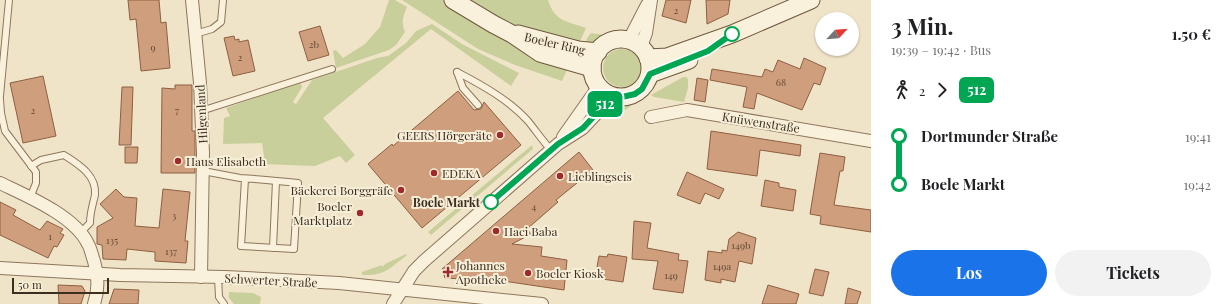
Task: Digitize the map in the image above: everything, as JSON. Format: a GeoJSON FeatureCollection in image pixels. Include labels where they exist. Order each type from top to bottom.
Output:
{"type":"FeatureCollection","features":[{"type":"Feature","properties":{"kind":"main road","name":"Boeler Ring"},"geometry":{"type":"LineString","coordinates":[[453,0],[512,34],[578,50],[595,60]]}},
{"type":"Feature","properties":{"kind":"main road"},"geometry":{"type":"LineString","coordinates":[[732,34],[708,51],[650,74],[642,89],[635,94],[622,97],[606,91],[594,76],[595,60],[602,46],[613,41],[667,56],[732,34],[811,0]]}},
{"type":"Feature","properties":{"kind":"main road"},"geometry":{"type":"LineString","coordinates":[[640,48],[650,74]]}},
{"type":"Feature","properties":{"kind":"street","name":"Hilgenland"},"geometry":{"type":"LineString","coordinates":[[192,0],[202,111],[203,171],[201,277]]}},
{"type":"Feature","properties":{"kind":"street"},"geometry":{"type":"LineString","coordinates":[[640,48],[650,0]]}},
{"type":"Feature","properties":{"kind":"street"},"geometry":{"type":"LineString","coordinates":[[393,304],[414,270],[555,147],[606,91]]}},
{"type":"Feature","properties":{"kind":"street"},"geometry":{"type":"LineString","coordinates":[[555,147],[583,128],[606,91]]}},
{"type":"Feature","properties":{"kind":"street","name":"Knüwenstraße"},"geometry":{"type":"LineString","coordinates":[[651,117],[687,110],[871,141]]}},
{"type":"Feature","properties":{"kind":"street"},"geometry":{"type":"LineString","coordinates":[[0,183],[30,198],[63,218],[81,232],[88,243],[97,274],[98,291],[94,304]]}},
{"type":"Feature","properties":{"kind":"street","name":"Schwerter Straße"},"geometry":{"type":"LineString","coordinates":[[0,268],[97,274],[218,277],[339,283],[483,301],[542,304]]}},
{"type":"Feature","properties":{"kind":"lane"},"geometry":{"type":"LineString","coordinates":[[0,96],[9,0]]}},
{"type":"Feature","properties":{"kind":"lane"},"geometry":{"type":"LineString","coordinates":[[195,34],[212,29],[221,22],[223,0]]}},
{"type":"Feature","properties":{"kind":"lane"},"geometry":{"type":"LineString","coordinates":[[202,111],[332,69]]}},
{"type":"Feature","properties":{"kind":"lane"},"geometry":{"type":"LineString","coordinates":[[478,104],[463,88],[457,72],[480,84],[510,106],[555,147]]}},
{"type":"Feature","properties":{"kind":"lane"},"geometry":{"type":"LineString","coordinates":[[0,99],[5,131],[36,172],[36,183],[30,198]]}},
{"type":"Feature","properties":{"kind":"lane"},"geometry":{"type":"LineString","coordinates":[[31,166],[41,160],[64,155],[89,172],[95,193],[90,214],[90,223],[81,232]]}},
{"type":"Feature","properties":{"kind":"lane"},"geometry":{"type":"LineString","coordinates":[[203,171],[245,178],[298,183],[294,249],[241,246],[245,178]]}},
{"type":"Feature","properties":{"kind":"lane"},"geometry":{"type":"LineString","coordinates":[[273,248],[276,181]]}},
{"type":"Feature","properties":{"kind":"lane"},"geometry":{"type":"LineString","coordinates":[[218,277],[219,297],[224,304]]}},
{"type":"Feature","properties":{"kind":"green space"},"geometry":{"type":"Polygon","coordinates":[[[389,0],[395,0],[407,7],[403,20],[405,32],[396,45],[389,50],[336,68],[333,51],[336,50],[343,58],[365,44],[380,27],[389,0]]]}},
{"type":"Feature","properties":{"kind":"green space"},"geometry":{"type":"Polygon","coordinates":[[[402,0],[548,0],[554,13],[562,20],[586,28],[562,81],[515,65],[478,49],[402,0]]]}},
{"type":"Feature","properties":{"kind":"green space"},"geometry":{"type":"Polygon","coordinates":[[[432,24],[462,44],[519,73],[511,86],[431,29],[323,118],[355,155],[346,163],[340,156],[315,166],[261,164],[264,156],[262,143],[223,144],[224,118],[230,116],[226,108],[300,82],[302,87],[293,102],[296,104],[312,80],[377,58],[388,56],[406,43],[416,31],[432,24]]]}},
{"type":"Feature","properties":{"kind":"green space"},"geometry":{"type":"Polygon","coordinates":[[[591,33],[610,36],[595,44],[585,46],[587,38],[591,33]]]}},
{"type":"Feature","properties":{"kind":"green space"},"geometry":{"type":"Polygon","coordinates":[[[622,49],[635,55],[641,68],[635,81],[622,87],[609,81],[603,68],[609,55],[622,49]]]}},
{"type":"Feature","properties":{"kind":"green space"},"geometry":{"type":"Polygon","coordinates":[[[683,77],[688,79],[688,88],[684,102],[654,97],[651,95],[683,77]]]}},
{"type":"Feature","properties":{"kind":"green space"},"geometry":{"type":"Polygon","coordinates":[[[637,101],[616,117],[606,109],[614,104],[637,101]]]}},
{"type":"Feature","properties":{"kind":"green space"},"geometry":{"type":"Polygon","coordinates":[[[532,145],[533,149],[431,235],[428,232],[532,145]]]}},
{"type":"Feature","properties":{"kind":"green space"},"geometry":{"type":"Polygon","coordinates":[[[406,254],[407,255],[382,273],[362,275],[362,272],[382,265],[383,267],[385,264],[406,254]]]}},
{"type":"Feature","properties":{"kind":"green space"},"geometry":{"type":"Polygon","coordinates":[[[229,292],[253,293],[261,297],[260,304],[234,304],[229,298],[229,292]]]}},
{"type":"Feature","properties":{"kind":"building"},"geometry":{"type":"Polygon","coordinates":[[[128,0],[159,0],[161,23],[166,22],[170,68],[141,71],[136,19],[130,20],[128,0]]]}},
{"type":"Feature","properties":{"kind":"building"},"geometry":{"type":"Polygon","coordinates":[[[666,0],[691,0],[686,23],[662,16],[666,0]]]}},
{"type":"Feature","properties":{"kind":"building"},"geometry":{"type":"Polygon","coordinates":[[[706,0],[730,0],[728,14],[707,24],[706,0]]]}},
{"type":"Feature","properties":{"kind":"building"},"geometry":{"type":"Polygon","coordinates":[[[320,26],[329,55],[308,61],[299,32],[320,26]]]}},
{"type":"Feature","properties":{"kind":"building"},"geometry":{"type":"Polygon","coordinates":[[[234,36],[235,40],[239,39],[239,42],[248,40],[255,71],[233,76],[224,38],[234,36]]]}},
{"type":"Feature","properties":{"kind":"building"},"geometry":{"type":"Polygon","coordinates":[[[804,58],[826,68],[820,85],[814,83],[802,110],[757,93],[754,109],[743,107],[747,87],[710,80],[712,69],[762,77],[765,69],[773,72],[778,60],[800,69],[804,58]]]}},
{"type":"Feature","properties":{"kind":"building"},"geometry":{"type":"Polygon","coordinates":[[[43,76],[56,136],[23,143],[10,83],[43,76]]]}},
{"type":"Feature","properties":{"kind":"building"},"geometry":{"type":"Polygon","coordinates":[[[697,78],[708,80],[705,102],[694,100],[697,78]]]}},
{"type":"Feature","properties":{"kind":"building"},"geometry":{"type":"Polygon","coordinates":[[[175,85],[192,85],[192,131],[195,131],[195,173],[161,173],[162,88],[175,89],[175,85]]]}},
{"type":"Feature","properties":{"kind":"building"},"geometry":{"type":"Polygon","coordinates":[[[122,87],[133,87],[131,145],[119,145],[122,87]]]}},
{"type":"Feature","properties":{"kind":"building"},"geometry":{"type":"Polygon","coordinates":[[[458,91],[474,110],[481,109],[484,102],[521,145],[422,228],[368,164],[392,144],[393,146],[458,91]]]}},
{"type":"Feature","properties":{"kind":"building"},"geometry":{"type":"Polygon","coordinates":[[[711,131],[801,145],[800,156],[760,150],[757,176],[707,169],[711,131]]]}},
{"type":"Feature","properties":{"kind":"building"},"geometry":{"type":"Polygon","coordinates":[[[125,147],[138,147],[137,163],[125,163],[125,147]]]}},
{"type":"Feature","properties":{"kind":"building"},"geometry":{"type":"Polygon","coordinates":[[[579,152],[593,170],[556,200],[558,202],[527,229],[531,234],[512,244],[542,247],[541,256],[567,260],[564,290],[510,282],[445,278],[442,269],[579,152]]]}},
{"type":"Feature","properties":{"kind":"building"},"geometry":{"type":"Polygon","coordinates":[[[820,153],[845,157],[843,171],[840,171],[834,205],[871,210],[871,232],[820,224],[821,216],[810,214],[820,153]]]}},
{"type":"Feature","properties":{"kind":"building"},"geometry":{"type":"Polygon","coordinates":[[[687,172],[724,189],[719,199],[705,193],[700,204],[677,195],[687,172]]]}},
{"type":"Feature","properties":{"kind":"building"},"geometry":{"type":"Polygon","coordinates":[[[765,180],[779,183],[779,187],[796,190],[793,211],[761,206],[765,180]]]}},
{"type":"Feature","properties":{"kind":"building"},"geometry":{"type":"Polygon","coordinates":[[[116,189],[124,197],[137,198],[135,226],[159,228],[163,189],[190,192],[185,241],[188,241],[186,263],[155,261],[155,252],[127,249],[126,260],[103,259],[102,245],[97,244],[97,227],[113,218],[100,204],[116,189]]]}},
{"type":"Feature","properties":{"kind":"building"},"geometry":{"type":"Polygon","coordinates":[[[0,202],[16,210],[13,215],[40,230],[47,221],[63,229],[60,233],[64,235],[57,247],[54,246],[48,258],[0,235],[0,202]]]}},
{"type":"Feature","properties":{"kind":"building"},"geometry":{"type":"Polygon","coordinates":[[[634,221],[651,223],[647,248],[679,254],[678,260],[688,261],[683,293],[653,289],[658,261],[632,259],[634,221]]]}},
{"type":"Feature","properties":{"kind":"building"},"geometry":{"type":"Polygon","coordinates":[[[738,232],[756,238],[752,264],[739,261],[735,282],[721,279],[721,283],[705,280],[708,251],[722,253],[722,250],[727,251],[729,239],[738,232]]]}},
{"type":"Feature","properties":{"kind":"building"},"geometry":{"type":"Polygon","coordinates":[[[608,254],[627,257],[623,282],[595,278],[599,256],[607,257],[608,254]]]}},
{"type":"Feature","properties":{"kind":"building"},"geometry":{"type":"Polygon","coordinates":[[[815,269],[829,272],[823,296],[809,293],[815,269]]]}},
{"type":"Feature","properties":{"kind":"building"},"geometry":{"type":"Polygon","coordinates":[[[58,285],[82,286],[85,291],[81,304],[59,304],[58,285]]]}},
{"type":"Feature","properties":{"kind":"building"},"geometry":{"type":"Polygon","coordinates":[[[768,285],[799,294],[796,304],[762,304],[768,285]]]}},
{"type":"Feature","properties":{"kind":"building"},"geometry":{"type":"Polygon","coordinates":[[[848,288],[861,292],[857,304],[845,304],[848,288]]]}},
{"type":"Feature","properties":{"kind":"building"},"geometry":{"type":"Polygon","coordinates":[[[114,289],[139,290],[138,304],[109,304],[114,289]]]}},
{"type":"Feature","properties":{"kind":"bus line","name":"512"},"geometry":{"type":"LineString","coordinates":[[491,202],[558,144],[583,128],[613,96],[622,97],[635,94],[646,84],[650,74],[670,68],[708,51],[732,34]]}},
{"type":"Feature","properties":{"kind":"place","name":"GEERS Hörgeräte"},"geometry":{"type":"Point","coordinates":[500,135]}},
{"type":"Feature","properties":{"kind":"place","name":"Haus Elisabeth"},"geometry":{"type":"Point","coordinates":[178,161]}},
{"type":"Feature","properties":{"kind":"place","name":"EDEKA"},"geometry":{"type":"Point","coordinates":[434,173]}},
{"type":"Feature","properties":{"kind":"place","name":"Lieblingseis"},"geometry":{"type":"Point","coordinates":[560,176]}},
{"type":"Feature","properties":{"kind":"place","name":"Bäckerei Borggräfe"},"geometry":{"type":"Point","coordinates":[401,190]}},
{"type":"Feature","properties":{"kind":"place","name":"Boele Markt"},"geometry":{"type":"Point","coordinates":[491,202]}},
{"type":"Feature","properties":{"kind":"place","name":"Boeler Marktplatz"},"geometry":{"type":"Point","coordinates":[360,213]}},
{"type":"Feature","properties":{"kind":"place","name":"Haci Baba"},"geometry":{"type":"Point","coordinates":[496,231]}},
{"type":"Feature","properties":{"kind":"place","name":"Johannes Apotheke"},"geometry":{"type":"Point","coordinates":[448,272]}},
{"type":"Feature","properties":{"kind":"place","name":"Boeler Kiosk"},"geometry":{"type":"Point","coordinates":[528,273]}}]}
